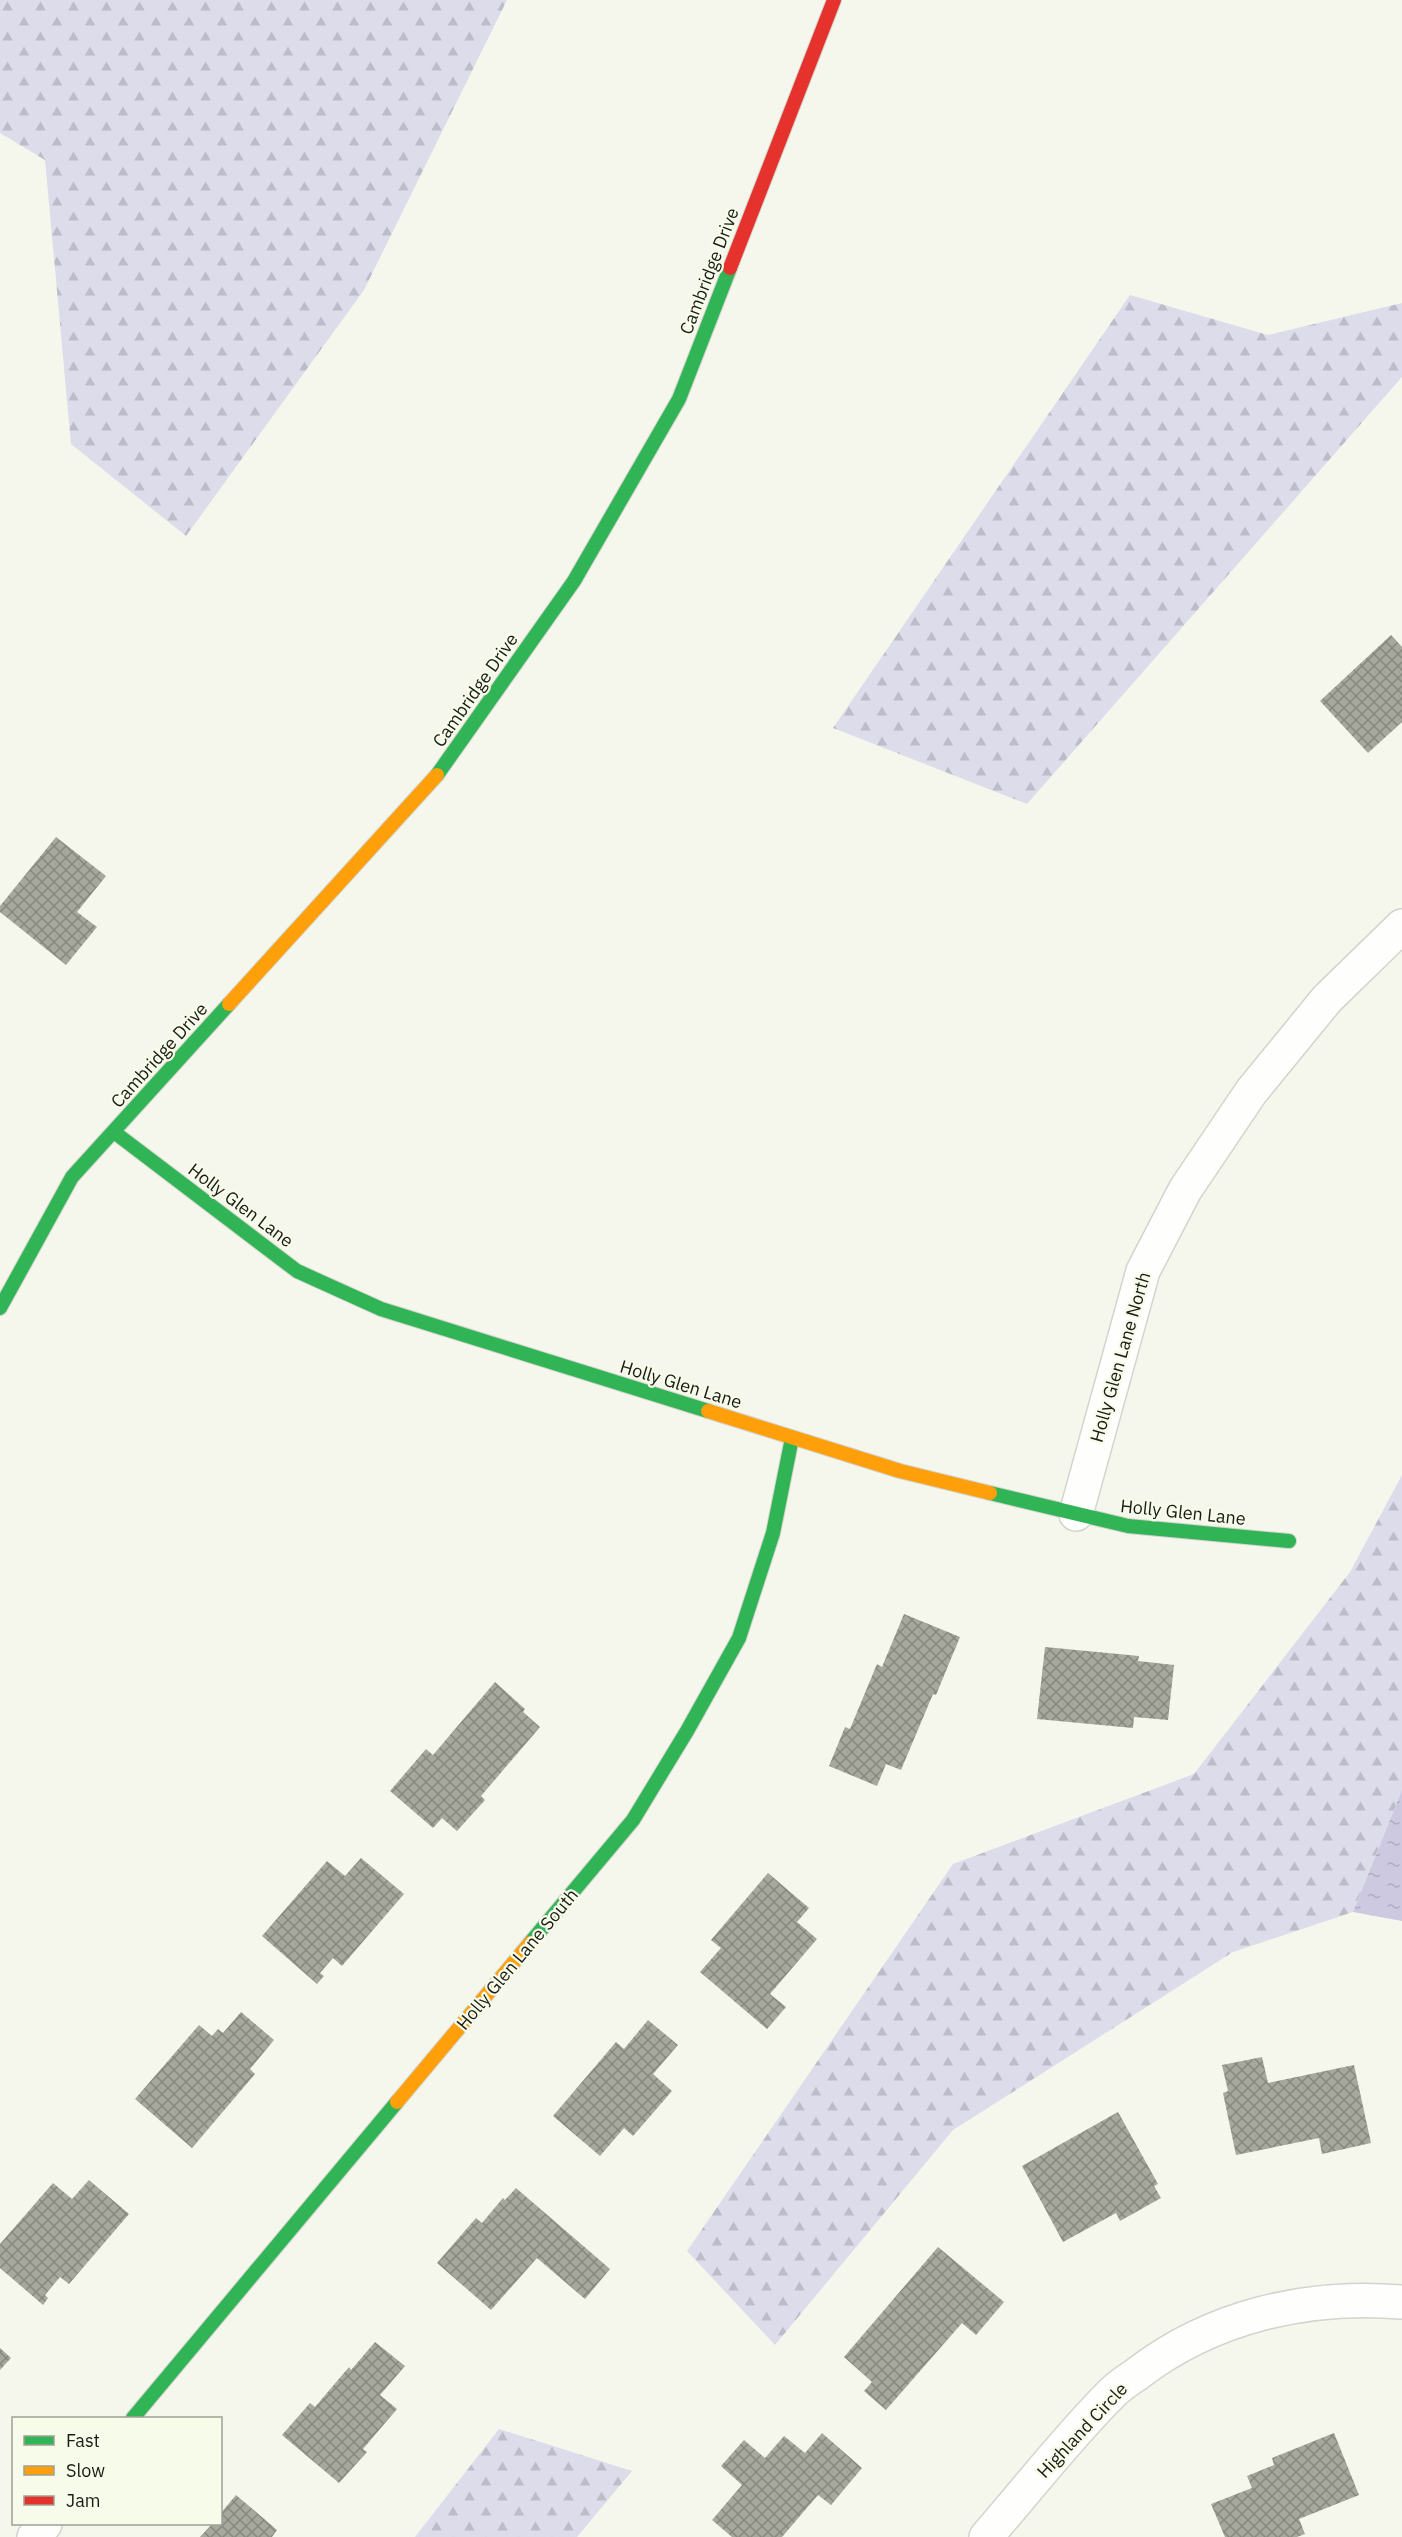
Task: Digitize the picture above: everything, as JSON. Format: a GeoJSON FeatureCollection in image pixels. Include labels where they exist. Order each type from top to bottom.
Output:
{"type":"FeatureCollection","features":[{"type":"Feature","properties":{"kind":"street","name":"Cambridge Drive"},"geometry":{"type":"LineString","coordinates":[[0,1308],[72,1177],[438,774],[574,581],[679,399],[834,0]]}},
{"type":"Feature","properties":{"kind":"street","name":"Holly Glen Lane North"},"geometry":{"type":"LineString","coordinates":[[1076,1514],[1143,1271],[1185,1190],[1251,1092],[1328,999],[1402,926]]}},
{"type":"Feature","properties":{"kind":"street","name":"Holly Glen Lane"},"geometry":{"type":"LineString","coordinates":[[114,1132],[297,1271],[381,1309],[900,1471],[1128,1526],[1289,1541]]}},
{"type":"Feature","properties":{"kind":"street","name":"Holly Glen Lane South"},"geometry":{"type":"LineString","coordinates":[[134,2417],[633,1820],[687,1731],[739,1638],[773,1533],[792,1438]]}},
{"type":"Feature","properties":{"kind":"street","name":"Highland Circle"},"geometry":{"type":"LineString","coordinates":[[986,2537],[1113,2392],[1150,2363],[1185,2342],[1221,2326],[1297,2305],[1336,2300],[1402,2302]]}},
{"type":"Feature","properties":{"kind":"street"},"geometry":{"type":"LineString","coordinates":[[34,2537],[43,2525]]}},
{"type":"Feature","properties":{"kind":"green space"},"geometry":{"type":"Polygon","coordinates":[[[0,0],[507,0],[364,290],[186,536],[71,444],[45,160],[0,133],[0,0]]]}},
{"type":"Feature","properties":{"kind":"green space"},"geometry":{"type":"Polygon","coordinates":[[[1130,295],[1268,335],[1402,303],[1402,377],[1027,804],[833,728],[1130,295]]]}},
{"type":"Feature","properties":{"kind":"green space"},"geometry":{"type":"Polygon","coordinates":[[[1402,1475],[1402,1790],[1353,1912],[1233,1952],[953,2130],[775,2345],[687,2251],[953,1864],[1194,1774],[1350,1572],[1402,1475]]]}},
{"type":"Feature","properties":{"kind":"green space"},"geometry":{"type":"Polygon","coordinates":[[[499,2429],[632,2471],[577,2537],[415,2537],[499,2429]]]}},
{"type":"Feature","properties":{"kind":"water"},"geometry":{"type":"Polygon","coordinates":[[[1402,1790],[1402,1921],[1353,1912],[1402,1790]]]}},
{"type":"Feature","properties":{"kind":"building"},"geometry":{"type":"Polygon","coordinates":[[[1391,635],[1402,647],[1402,722],[1368,753],[1320,701],[1391,635]]]}},
{"type":"Feature","properties":{"kind":"building"},"geometry":{"type":"Polygon","coordinates":[[[56,837],[106,876],[77,912],[97,927],[66,965],[0,912],[0,906],[56,837]]]}},
{"type":"Feature","properties":{"kind":"building"},"geometry":{"type":"Polygon","coordinates":[[[904,1614],[960,1637],[901,1770],[886,1764],[877,1786],[829,1766],[845,1727],[850,1729],[877,1664],[882,1667],[904,1614]]]}},
{"type":"Feature","properties":{"kind":"building"},"geometry":{"type":"Polygon","coordinates":[[[1045,1647],[1139,1656],[1138,1661],[1174,1665],[1168,1720],[1134,1717],[1133,1728],[1037,1719],[1045,1647]]]}},
{"type":"Feature","properties":{"kind":"building"},"geometry":{"type":"Polygon","coordinates":[[[495,1682],[525,1709],[523,1712],[540,1727],[481,1796],[485,1800],[457,1831],[442,1818],[433,1828],[390,1791],[426,1749],[433,1755],[495,1682]]]}},
{"type":"Feature","properties":{"kind":"building"},"geometry":{"type":"Polygon","coordinates":[[[361,1858],[404,1894],[342,1966],[333,1958],[320,1973],[324,1976],[317,1984],[262,1936],[327,1861],[345,1876],[361,1858]]]}},
{"type":"Feature","properties":{"kind":"building"},"geometry":{"type":"Polygon","coordinates":[[[768,1873],[809,1908],[797,1922],[817,1939],[770,1994],[786,2007],[767,2029],[700,1972],[721,1948],[711,1940],[768,1873]]]}},
{"type":"Feature","properties":{"kind":"building"},"geometry":{"type":"Polygon","coordinates":[[[241,2012],[274,2040],[250,2069],[255,2074],[192,2148],[135,2099],[199,2025],[212,2036],[218,2029],[223,2033],[241,2012]]]}},
{"type":"Feature","properties":{"kind":"building"},"geometry":{"type":"Polygon","coordinates":[[[648,2020],[678,2045],[653,2074],[672,2091],[633,2136],[624,2128],[600,2156],[553,2116],[616,2042],[624,2049],[648,2020]]]}},
{"type":"Feature","properties":{"kind":"building"},"geometry":{"type":"Polygon","coordinates":[[[1262,2057],[1268,2083],[1354,2065],[1371,2143],[1322,2154],[1319,2138],[1236,2155],[1223,2093],[1228,2091],[1222,2065],[1262,2057]]]}},
{"type":"Feature","properties":{"kind":"building"},"geometry":{"type":"Polygon","coordinates":[[[1118,2112],[1158,2184],[1154,2186],[1161,2198],[1120,2221],[1116,2213],[1063,2242],[1022,2166],[1118,2112]]]}},
{"type":"Feature","properties":{"kind":"building"},"geometry":{"type":"Polygon","coordinates":[[[89,2180],[129,2214],[69,2284],[60,2277],[45,2295],[48,2298],[43,2305],[0,2268],[0,2244],[53,2183],[72,2199],[89,2180]]]}},
{"type":"Feature","properties":{"kind":"building"},"geometry":{"type":"Polygon","coordinates":[[[516,2188],[610,2269],[585,2299],[537,2258],[491,2310],[437,2263],[476,2218],[482,2223],[503,2198],[505,2200],[516,2188]]]}},
{"type":"Feature","properties":{"kind":"building"},"geometry":{"type":"Polygon","coordinates":[[[938,2247],[1004,2302],[976,2335],[962,2323],[886,2410],[864,2391],[872,2382],[844,2357],[938,2247]]]}},
{"type":"Feature","properties":{"kind":"building"},"geometry":{"type":"Polygon","coordinates":[[[375,2342],[405,2366],[380,2395],[397,2409],[363,2449],[367,2452],[339,2483],[282,2435],[310,2403],[315,2407],[349,2367],[351,2370],[375,2342]]]}},
{"type":"Feature","properties":{"kind":"building"},"geometry":{"type":"Polygon","coordinates":[[[0,2348],[11,2358],[0,2370],[0,2348]]]}},
{"type":"Feature","properties":{"kind":"building"},"geometry":{"type":"Polygon","coordinates":[[[822,2433],[862,2468],[831,2505],[818,2495],[782,2537],[732,2537],[712,2520],[742,2485],[721,2466],[744,2440],[765,2458],[784,2436],[805,2453],[822,2433]]]}},
{"type":"Feature","properties":{"kind":"building"},"geometry":{"type":"Polygon","coordinates":[[[1334,2433],[1359,2495],[1299,2519],[1305,2534],[1297,2537],[1225,2537],[1211,2504],[1252,2488],[1247,2476],[1274,2465],[1272,2458],[1334,2433]]]}},
{"type":"Feature","properties":{"kind":"building"},"geometry":{"type":"Polygon","coordinates":[[[236,2495],[277,2530],[272,2537],[200,2537],[211,2525],[222,2525],[222,2512],[236,2495]]]}},
{"type":"Feature","properties":{"kind":"traffic: fast"},"geometry":{"type":"LineString","coordinates":[[437,775],[574,581],[679,399],[730,268]]}},
{"type":"Feature","properties":{"kind":"traffic: fast"},"geometry":{"type":"LineString","coordinates":[[0,1308],[72,1177],[229,1004]]}},
{"type":"Feature","properties":{"kind":"traffic: fast"},"geometry":{"type":"LineString","coordinates":[[114,1132],[297,1271],[381,1309],[708,1411]]}},
{"type":"Feature","properties":{"kind":"traffic: fast"},"geometry":{"type":"LineString","coordinates":[[530,1943],[633,1820],[687,1731],[739,1638],[773,1533],[792,1438]]}},
{"type":"Feature","properties":{"kind":"traffic: fast"},"geometry":{"type":"LineString","coordinates":[[990,1493],[1128,1526],[1289,1541]]}},
{"type":"Feature","properties":{"kind":"traffic: fast"},"geometry":{"type":"LineString","coordinates":[[134,2417],[397,2102]]}},
{"type":"Feature","properties":{"kind":"traffic: slow"},"geometry":{"type":"LineString","coordinates":[[229,1004],[437,775]]}},
{"type":"Feature","properties":{"kind":"traffic: slow"},"geometry":{"type":"LineString","coordinates":[[708,1411],[900,1471],[990,1493]]}},
{"type":"Feature","properties":{"kind":"traffic: slow"},"geometry":{"type":"LineString","coordinates":[[397,2102],[530,1943]]}},
{"type":"Feature","properties":{"kind":"traffic: jam"},"geometry":{"type":"LineString","coordinates":[[730,268],[834,0]]}}]}
